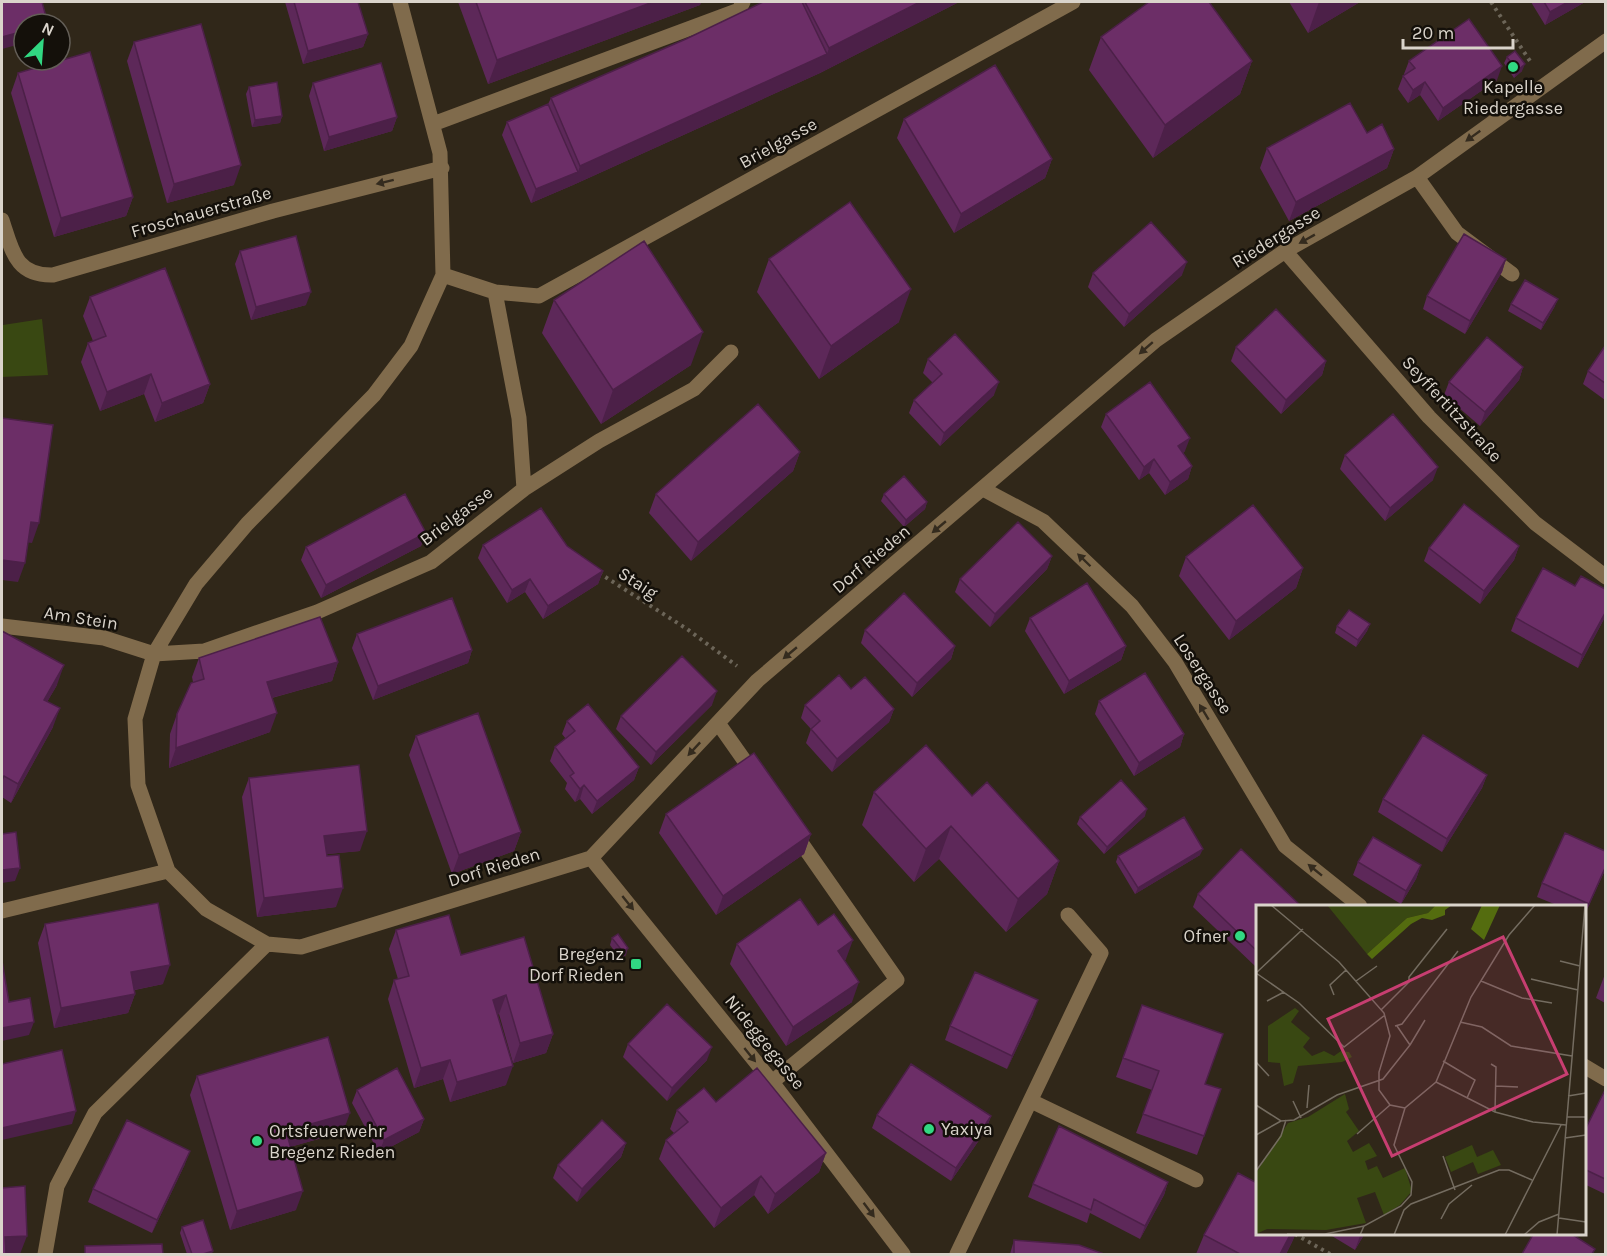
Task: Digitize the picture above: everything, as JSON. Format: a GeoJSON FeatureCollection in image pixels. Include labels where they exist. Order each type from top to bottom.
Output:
{"type":"FeatureCollection","features":[{"type":"Feature","properties":{"kind":"street"},"geometry":{"type":"LineString","coordinates":[[45,1254],[57,1186],[95,1113],[267,944],[206,909],[168,871],[138,785],[135,719],[154,654],[196,584],[247,524],[374,395],[411,346],[443,275],[442,168],[433,124],[400,2]]}},
{"type":"Feature","properties":{"kind":"street"},"geometry":{"type":"LineString","coordinates":[[433,124],[739,10],[743,2]]}},
{"type":"Feature","properties":{"kind":"street","name":"Brielgasse"},"geometry":{"type":"LineString","coordinates":[[443,275],[495,292],[539,296],[1073,2]]}},
{"type":"Feature","properties":{"kind":"street","name":"Riedergasse"},"geometry":{"type":"LineString","coordinates":[[983,489],[1156,340],[1285,251],[1417,177],[1605,41]]}},
{"type":"Feature","properties":{"kind":"street","name":"Froschauerstraße"},"geometry":{"type":"LineString","coordinates":[[2,220],[13,252],[23,268],[37,275],[53,275],[273,211],[442,168]]}},
{"type":"Feature","properties":{"kind":"street"},"geometry":{"type":"LineString","coordinates":[[1417,177],[1457,233],[1512,274]]}},
{"type":"Feature","properties":{"kind":"street","name":"Seyffertitzstraße"},"geometry":{"type":"LineString","coordinates":[[1285,251],[1429,417],[1535,523],[1605,578]]}},
{"type":"Feature","properties":{"kind":"street"},"geometry":{"type":"LineString","coordinates":[[495,292],[519,418],[524,489]]}},
{"type":"Feature","properties":{"kind":"street","name":"Brielgasse"},"geometry":{"type":"LineString","coordinates":[[154,654],[204,651],[317,612],[431,562],[524,489],[599,441],[694,389],[731,351]]}},
{"type":"Feature","properties":{"kind":"street","name":"Dorf Rieden"},"geometry":{"type":"LineString","coordinates":[[267,944],[301,947],[591,858],[757,681],[983,489]]}},
{"type":"Feature","properties":{"kind":"street","name":"Losergasse"},"geometry":{"type":"LineString","coordinates":[[983,489],[1043,521],[1132,606],[1174,662],[1285,846],[1359,905]]}},
{"type":"Feature","properties":{"kind":"street","name":"Am Stein"},"geometry":{"type":"LineString","coordinates":[[2,626],[104,638],[154,654]]}},
{"type":"Feature","properties":{"kind":"street"},"geometry":{"type":"LineString","coordinates":[[718,723],[766,792]]}},
{"type":"Feature","properties":{"kind":"street"},"geometry":{"type":"LineString","coordinates":[[772,1082],[897,980],[786,821]]}},
{"type":"Feature","properties":{"kind":"street","name":"Nideggegasse"},"geometry":{"type":"LineString","coordinates":[[591,858],[772,1082],[903,1254]]}},
{"type":"Feature","properties":{"kind":"street"},"geometry":{"type":"LineString","coordinates":[[2,911],[168,871]]}},
{"type":"Feature","properties":{"kind":"street"},"geometry":{"type":"LineString","coordinates":[[957,1254],[1101,953],[1068,915]]}},
{"type":"Feature","properties":{"kind":"street"},"geometry":{"type":"LineString","coordinates":[[1586,1067],[1605,1079]]}},
{"type":"Feature","properties":{"kind":"street"},"geometry":{"type":"LineString","coordinates":[[1031,1101],[1196,1180]]}},
{"type":"Feature","properties":{"kind":"path"},"geometry":{"type":"LineString","coordinates":[[1491,2],[1528,58]]}},
{"type":"Feature","properties":{"kind":"path","name":"Staig"},"geometry":{"type":"LineString","coordinates":[[591,567],[687,629],[757,681]]}},
{"type":"Feature","properties":{"kind":"path"},"geometry":{"type":"LineString","coordinates":[[1298,1235],[1330,1254]]}},
{"type":"Feature","properties":{"kind":"green space"},"geometry":{"type":"Polygon","coordinates":[[[42,319],[48,375],[2,377],[2,322],[3,325],[42,319]]]}},
{"type":"Feature","properties":{"kind":"building"},"geometry":{"type":"Polygon","coordinates":[[[2,2],[42,2],[45,12],[12,12],[12,34],[2,37],[2,2]]]}},
{"type":"Feature","properties":{"kind":"building"},"geometry":{"type":"Polygon","coordinates":[[[294,2],[358,2],[368,34],[308,51],[294,2]]]}},
{"type":"Feature","properties":{"kind":"building"},"geometry":{"type":"Polygon","coordinates":[[[476,2],[653,2],[497,60],[476,2]]]}},
{"type":"Feature","properties":{"kind":"building"},"geometry":{"type":"Polygon","coordinates":[[[763,2],[802,2],[827,54],[580,166],[551,98],[686,39],[763,2]]]}},
{"type":"Feature","properties":{"kind":"building"},"geometry":{"type":"Polygon","coordinates":[[[805,2],[920,2],[829,48],[805,2]]]}},
{"type":"Feature","properties":{"kind":"building"},"geometry":{"type":"Polygon","coordinates":[[[1149,2],[1209,2],[1252,61],[1165,125],[1101,37],[1149,2]]]}},
{"type":"Feature","properties":{"kind":"building"},"geometry":{"type":"Polygon","coordinates":[[[1544,2],[1568,2],[1550,12],[1544,2]]]}},
{"type":"Feature","properties":{"kind":"building"},"geometry":{"type":"Polygon","coordinates":[[[1469,19],[1502,66],[1443,108],[1425,82],[1413,90],[1403,76],[1415,68],[1409,61],[1469,19]]]}},
{"type":"Feature","properties":{"kind":"building"},"geometry":{"type":"Polygon","coordinates":[[[201,24],[241,165],[174,184],[134,42],[201,24]]]}},
{"type":"Feature","properties":{"kind":"building"},"geometry":{"type":"Polygon","coordinates":[[[1515,51],[1525,64],[1517,71],[1507,57],[1515,51]]]}},
{"type":"Feature","properties":{"kind":"building"},"geometry":{"type":"Polygon","coordinates":[[[90,52],[133,197],[61,218],[18,73],[72,72],[72,57],[90,52]]]}},
{"type":"Feature","properties":{"kind":"building"},"geometry":{"type":"Polygon","coordinates":[[[381,63],[397,117],[329,137],[313,83],[381,63]]]}},
{"type":"Feature","properties":{"kind":"building"},"geometry":{"type":"Polygon","coordinates":[[[995,65],[1052,159],[961,214],[904,119],[995,65]]]}},
{"type":"Feature","properties":{"kind":"building"},"geometry":{"type":"Polygon","coordinates":[[[277,82],[282,116],[255,120],[249,87],[277,82]]]}},
{"type":"Feature","properties":{"kind":"building"},"geometry":{"type":"Polygon","coordinates":[[[1350,103],[1367,133],[1382,124],[1394,149],[1296,202],[1267,148],[1350,103]]]}},
{"type":"Feature","properties":{"kind":"building"},"geometry":{"type":"Polygon","coordinates":[[[548,104],[578,172],[536,189],[507,122],[548,104]]]}},
{"type":"Feature","properties":{"kind":"building"},"geometry":{"type":"Polygon","coordinates":[[[850,202],[911,289],[831,346],[769,259],[850,202]]]}},
{"type":"Feature","properties":{"kind":"building"},"geometry":{"type":"Polygon","coordinates":[[[1151,222],[1187,262],[1129,314],[1093,273],[1151,222]]]}},
{"type":"Feature","properties":{"kind":"building"},"geometry":{"type":"Polygon","coordinates":[[[1464,234],[1506,259],[1470,321],[1427,296],[1464,234]]]}},
{"type":"Feature","properties":{"kind":"building"},"geometry":{"type":"Polygon","coordinates":[[[296,236],[311,292],[256,307],[240,251],[296,236]]]}},
{"type":"Feature","properties":{"kind":"building"},"geometry":{"type":"Polygon","coordinates":[[[644,241],[703,332],[613,390],[554,300],[644,241]]]}},
{"type":"Feature","properties":{"kind":"building"},"geometry":{"type":"Polygon","coordinates":[[[165,268],[210,384],[162,403],[151,374],[107,392],[88,343],[106,336],[90,297],[165,268]]]}},
{"type":"Feature","properties":{"kind":"building"},"geometry":{"type":"Polygon","coordinates":[[[1525,280],[1558,299],[1543,323],[1511,304],[1525,280]]]}},
{"type":"Feature","properties":{"kind":"building"},"geometry":{"type":"Polygon","coordinates":[[[1276,309],[1326,361],[1286,400],[1236,347],[1276,309]]]}},
{"type":"Feature","properties":{"kind":"building"},"geometry":{"type":"Polygon","coordinates":[[[955,334],[999,382],[944,433],[914,400],[942,374],[928,359],[955,334]]]}},
{"type":"Feature","properties":{"kind":"building"},"geometry":{"type":"Polygon","coordinates":[[[1487,337],[1523,367],[1485,412],[1449,382],[1487,337]]]}},
{"type":"Feature","properties":{"kind":"building"},"geometry":{"type":"Polygon","coordinates":[[[1605,346],[1605,383],[1588,371],[1605,346]]]}},
{"type":"Feature","properties":{"kind":"building"},"geometry":{"type":"Polygon","coordinates":[[[1150,382],[1190,438],[1178,446],[1192,466],[1170,482],[1154,459],[1144,467],[1106,414],[1150,382]]]}},
{"type":"Feature","properties":{"kind":"building"},"geometry":{"type":"Polygon","coordinates":[[[758,404],[800,452],[698,542],[656,494],[758,404]]]}},
{"type":"Feature","properties":{"kind":"building"},"geometry":{"type":"Polygon","coordinates":[[[1393,414],[1438,467],[1390,508],[1345,455],[1393,414]]]}},
{"type":"Feature","properties":{"kind":"building"},"geometry":{"type":"Polygon","coordinates":[[[2,418],[53,425],[39,523],[31,522],[25,563],[2,560],[2,418]]]}},
{"type":"Feature","properties":{"kind":"building"},"geometry":{"type":"Polygon","coordinates":[[[904,476],[927,502],[906,520],[884,494],[904,476]]]}},
{"type":"Feature","properties":{"kind":"building"},"geometry":{"type":"Polygon","coordinates":[[[405,494],[426,533],[326,585],[306,547],[405,494]]]}},
{"type":"Feature","properties":{"kind":"building"},"geometry":{"type":"Polygon","coordinates":[[[1464,504],[1519,546],[1484,591],[1429,548],[1464,504]]]}},
{"type":"Feature","properties":{"kind":"building"},"geometry":{"type":"Polygon","coordinates":[[[1253,505],[1303,568],[1236,621],[1186,557],[1253,505]]]}},
{"type":"Feature","properties":{"kind":"building"},"geometry":{"type":"Polygon","coordinates":[[[541,508],[567,546],[603,571],[548,606],[530,579],[512,590],[483,545],[541,508]]]}},
{"type":"Feature","properties":{"kind":"building"},"geometry":{"type":"Polygon","coordinates":[[[1018,522],[1052,556],[995,614],[960,579],[1018,522]]]}},
{"type":"Feature","properties":{"kind":"building"},"geometry":{"type":"Polygon","coordinates":[[[1543,568],[1575,586],[1581,576],[1605,589],[1605,613],[1582,655],[1516,618],[1543,568]]]}},
{"type":"Feature","properties":{"kind":"building"},"geometry":{"type":"Polygon","coordinates":[[[1087,583],[1126,646],[1069,681],[1030,618],[1087,583]]]}},
{"type":"Feature","properties":{"kind":"building"},"geometry":{"type":"Polygon","coordinates":[[[904,593],[955,646],[917,683],[865,630],[904,593]]]}},
{"type":"Feature","properties":{"kind":"building"},"geometry":{"type":"Polygon","coordinates":[[[452,598],[472,650],[378,686],[357,634],[452,598]]]}},
{"type":"Feature","properties":{"kind":"building"},"geometry":{"type":"Polygon","coordinates":[[[1349,610],[1370,624],[1358,640],[1337,626],[1349,610]]]}},
{"type":"Feature","properties":{"kind":"building"},"geometry":{"type":"Polygon","coordinates":[[[320,617],[338,662],[267,682],[277,713],[176,748],[177,714],[191,683],[204,679],[199,658],[320,617]]]}},
{"type":"Feature","properties":{"kind":"building"},"geometry":{"type":"Polygon","coordinates":[[[2,631],[64,665],[44,700],[60,708],[18,784],[4,776],[2,780],[2,631]]]}},
{"type":"Feature","properties":{"kind":"building"},"geometry":{"type":"Polygon","coordinates":[[[682,656],[717,691],[656,752],[621,716],[682,656]]]}},
{"type":"Feature","properties":{"kind":"building"},"geometry":{"type":"Polygon","coordinates":[[[1145,673],[1184,734],[1139,763],[1099,701],[1145,673]]]}},
{"type":"Feature","properties":{"kind":"building"},"geometry":{"type":"Polygon","coordinates":[[[839,675],[851,689],[865,677],[894,709],[837,759],[811,729],[820,721],[805,705],[839,675]]]}},
{"type":"Feature","properties":{"kind":"building"},"geometry":{"type":"Polygon","coordinates":[[[588,704],[639,767],[597,801],[584,785],[580,789],[570,776],[574,773],[555,747],[575,731],[567,721],[588,704]]]}},
{"type":"Feature","properties":{"kind":"building"},"geometry":{"type":"Polygon","coordinates":[[[478,713],[521,832],[459,855],[416,736],[478,713]]]}},
{"type":"Feature","properties":{"kind":"building"},"geometry":{"type":"Polygon","coordinates":[[[1423,735],[1487,775],[1447,839],[1383,799],[1423,735]]]}},
{"type":"Feature","properties":{"kind":"building"},"geometry":{"type":"Polygon","coordinates":[[[926,745],[972,796],[987,782],[1059,861],[1018,899],[951,826],[926,849],[874,792],[926,745]]]}},
{"type":"Feature","properties":{"kind":"building"},"geometry":{"type":"Polygon","coordinates":[[[754,753],[811,834],[723,896],[666,814],[754,753]]]}},
{"type":"Feature","properties":{"kind":"building"},"geometry":{"type":"Polygon","coordinates":[[[359,765],[367,831],[324,836],[327,856],[339,855],[343,888],[264,898],[249,778],[359,765]]]}},
{"type":"Feature","properties":{"kind":"building"},"geometry":{"type":"Polygon","coordinates":[[[1121,780],[1147,809],[1107,847],[1080,817],[1121,780]]]}},
{"type":"Feature","properties":{"kind":"building"},"geometry":{"type":"Polygon","coordinates":[[[1184,817],[1203,849],[1138,888],[1118,856],[1184,817]]]}},
{"type":"Feature","properties":{"kind":"building"},"geometry":{"type":"Polygon","coordinates":[[[16,832],[20,868],[2,870],[2,834],[16,832]]]}},
{"type":"Feature","properties":{"kind":"building"},"geometry":{"type":"Polygon","coordinates":[[[1565,833],[1605,851],[1605,868],[1589,904],[1542,883],[1565,833]]]}},
{"type":"Feature","properties":{"kind":"building"},"geometry":{"type":"Polygon","coordinates":[[[1373,837],[1421,865],[1406,891],[1358,862],[1373,837]]]}},
{"type":"Feature","properties":{"kind":"building","name":"Ofner"},"geometry":{"type":"Polygon","coordinates":[[[1241,849],[1300,905],[1256,905],[1256,950],[1198,894],[1241,849]]]}},
{"type":"Feature","properties":{"kind":"building"},"geometry":{"type":"Polygon","coordinates":[[[800,899],[818,925],[834,914],[853,940],[838,951],[859,982],[793,1027],[737,944],[800,899]]]}},
{"type":"Feature","properties":{"kind":"building"},"geometry":{"type":"Polygon","coordinates":[[[158,903],[170,965],[131,972],[135,994],[61,1008],[45,924],[158,903]]]}},
{"type":"Feature","properties":{"kind":"building"},"geometry":{"type":"Polygon","coordinates":[[[449,915],[461,955],[524,937],[553,1034],[520,1043],[506,995],[493,1000],[513,1066],[457,1082],[450,1060],[421,1068],[394,980],[409,976],[396,930],[449,915]]]}},
{"type":"Feature","properties":{"kind":"building"},"geometry":{"type":"Polygon","coordinates":[[[618,934],[628,948],[623,952],[612,938],[618,934]]]}},
{"type":"Feature","properties":{"kind":"building"},"geometry":{"type":"Polygon","coordinates":[[[2,961],[9,1002],[30,998],[34,1022],[2,1028],[2,961]]]}},
{"type":"Feature","properties":{"kind":"building"},"geometry":{"type":"Polygon","coordinates":[[[975,972],[1038,1000],[1012,1056],[950,1026],[975,972]]]}},
{"type":"Feature","properties":{"kind":"building"},"geometry":{"type":"Polygon","coordinates":[[[667,1004],[712,1047],[672,1088],[628,1044],[667,1004]]]}},
{"type":"Feature","properties":{"kind":"building"},"geometry":{"type":"Polygon","coordinates":[[[1142,1005],[1223,1034],[1205,1084],[1221,1089],[1204,1136],[1143,1114],[1159,1071],[1123,1058],[1142,1005]]]}},
{"type":"Feature","properties":{"kind":"building","name":"Ortsfeuerwehr Bregenz Rieden"},"geometry":{"type":"Polygon","coordinates":[[[328,1037],[350,1113],[286,1131],[303,1191],[237,1211],[197,1076],[328,1037]]]}},
{"type":"Feature","properties":{"kind":"building"},"geometry":{"type":"Polygon","coordinates":[[[62,1050],[76,1111],[2,1128],[2,1064],[62,1050]]]}},
{"type":"Feature","properties":{"kind":"building","name":"Yaxiya"},"geometry":{"type":"Polygon","coordinates":[[[911,1064],[991,1116],[956,1168],[877,1115],[911,1064]]]}},
{"type":"Feature","properties":{"kind":"building"},"geometry":{"type":"Polygon","coordinates":[[[397,1068],[424,1119],[384,1140],[357,1090],[397,1068]]]}},
{"type":"Feature","properties":{"kind":"building"},"geometry":{"type":"Polygon","coordinates":[[[757,1068],[826,1153],[775,1194],[761,1176],[721,1208],[666,1140],[688,1122],[677,1110],[704,1088],[716,1102],[757,1068]]]}},
{"type":"Feature","properties":{"kind":"building"},"geometry":{"type":"Polygon","coordinates":[[[1604,1092],[1605,1179],[1586,1170],[1586,1128],[1604,1092]]]}},
{"type":"Feature","properties":{"kind":"building"},"geometry":{"type":"Polygon","coordinates":[[[127,1120],[190,1151],[157,1220],[93,1189],[127,1120]]]}},
{"type":"Feature","properties":{"kind":"building"},"geometry":{"type":"Polygon","coordinates":[[[602,1120],[626,1143],[582,1189],[558,1165],[602,1120]]]}},
{"type":"Feature","properties":{"kind":"building"},"geometry":{"type":"Polygon","coordinates":[[[1059,1126],[1168,1182],[1145,1226],[1094,1199],[1091,1210],[1033,1184],[1059,1126]]]}},
{"type":"Feature","properties":{"kind":"building"},"geometry":{"type":"Polygon","coordinates":[[[1238,1173],[1256,1182],[1256,1235],[1290,1235],[1280,1254],[1240,1254],[1204,1235],[1238,1173]]]}},
{"type":"Feature","properties":{"kind":"building"},"geometry":{"type":"Polygon","coordinates":[[[25,1186],[27,1236],[5,1237],[6,1254],[2,1254],[2,1188],[25,1186]]]}},
{"type":"Feature","properties":{"kind":"building"},"geometry":{"type":"Polygon","coordinates":[[[203,1220],[213,1251],[192,1254],[182,1227],[203,1220]]]}},
{"type":"Feature","properties":{"kind":"building"},"geometry":{"type":"Polygon","coordinates":[[[1533,1235],[1573,1235],[1595,1249],[1592,1254],[1522,1254],[1533,1235]]]}},
{"type":"Feature","properties":{"kind":"building"},"geometry":{"type":"Polygon","coordinates":[[[1014,1240],[1079,1245],[1104,1254],[1014,1254],[1014,1240]]]}},
{"type":"Feature","properties":{"kind":"building"},"geometry":{"type":"Polygon","coordinates":[[[162,1244],[163,1254],[85,1254],[85,1246],[162,1244]]]}},
{"type":"Feature","properties":{"kind":"place","name":"Kapelle Riedergasse"},"geometry":{"type":"Point","coordinates":[1513,67]}},
{"type":"Feature","properties":{"kind":"place","name":"Ofner"},"geometry":{"type":"Point","coordinates":[1240,936]}},
{"type":"Feature","properties":{"kind":"place","name":"Bregenz Dorf Rieden"},"geometry":{"type":"Point","coordinates":[636,964]}},
{"type":"Feature","properties":{"kind":"place","name":"Yaxiya"},"geometry":{"type":"Point","coordinates":[929,1129]}},
{"type":"Feature","properties":{"kind":"place","name":"Ortsfeuerwehr Bregenz Rieden"},"geometry":{"type":"Point","coordinates":[257,1141]}}]}
